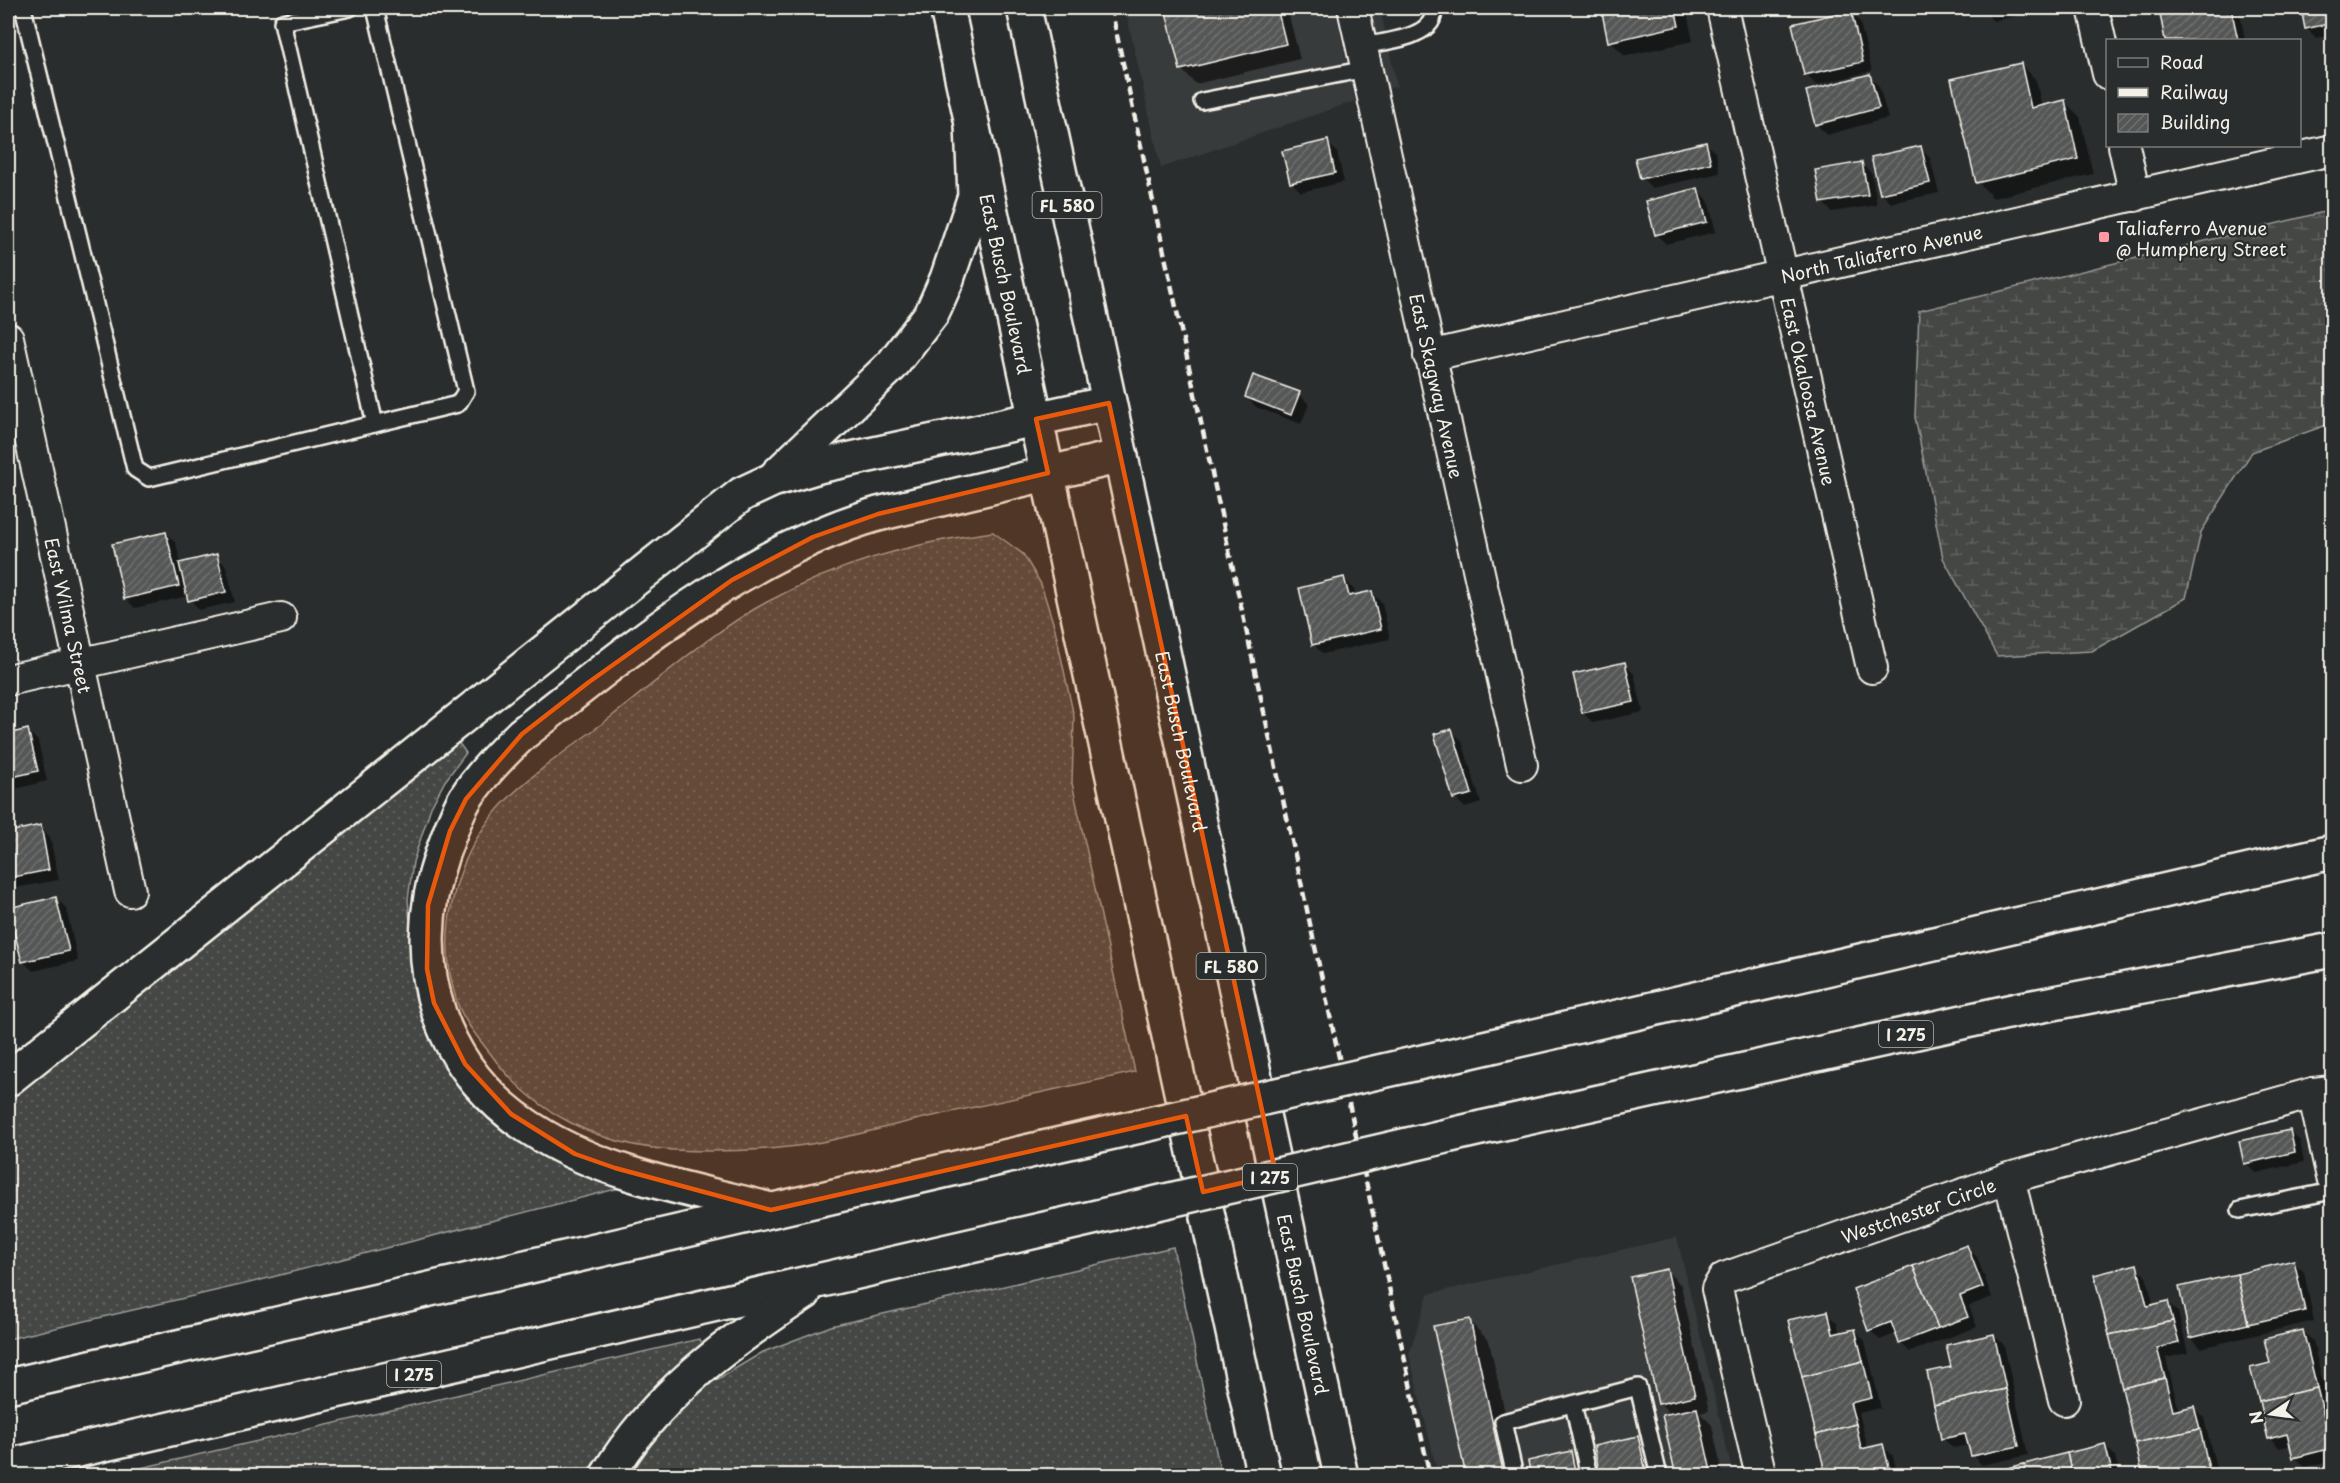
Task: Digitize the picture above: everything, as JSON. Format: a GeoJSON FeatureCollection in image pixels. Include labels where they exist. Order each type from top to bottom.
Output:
{"type":"FeatureCollection","features":[{"type":"Feature","properties":{"kind":"main road","name":"East Busch Boulevard"},"geometry":{"type":"LineString","coordinates":[[947,8],[1264,1476]]}},
{"type":"Feature","properties":{"kind":"main road","name":"East Busch Boulevard"},"geometry":{"type":"LineString","coordinates":[[1024,8],[1341,1476]]}},
{"type":"Feature","properties":{"kind":"main road"},"geometry":{"type":"LineString","coordinates":[[772,480],[892,365],[932,313],[955,258],[975,196],[972,124]]}},
{"type":"Feature","properties":{"kind":"main road"},"geometry":{"type":"LineString","coordinates":[[8,1079],[742,494],[772,480],[890,449],[1109,403]]}},
{"type":"Feature","properties":{"kind":"main road"},"geometry":{"type":"LineString","coordinates":[[771,1210],[634,1174],[575,1154],[511,1114],[485,1089],[465,1064],[448,1035],[434,1003],[427,969],[428,905],[450,831],[466,799],[502,753],[522,734],[589,682],[732,580],[771,556],[846,523],[1121,456]]}},
{"type":"Feature","properties":{"kind":"main road"},"geometry":{"type":"LineString","coordinates":[[8,1386],[2332,852]]}},
{"type":"Feature","properties":{"kind":"main road","name":"I 275"},"geometry":{"type":"LineString","coordinates":[[8,1467],[820,1282],[1481,1128],[2017,1010],[2332,950]]}},
{"type":"Feature","properties":{"kind":"main road"},"geometry":{"type":"LineString","coordinates":[[607,1476],[646,1419],[674,1389],[762,1320],[820,1282]]}},
{"type":"Feature","properties":{"kind":"street","name":"East Skagway Avenue"},"geometry":{"type":"LineString","coordinates":[[1353,8],[1522,765]]}},
{"type":"Feature","properties":{"kind":"street","name":"East Okaloosa Avenue"},"geometry":{"type":"LineString","coordinates":[[1722,8],[1872,668]]}},
{"type":"Feature","properties":{"kind":"street"},"geometry":{"type":"LineString","coordinates":[[2093,8],[2106,65]]}},
{"type":"Feature","properties":{"kind":"street"},"geometry":{"type":"LineString","coordinates":[[2124,147],[2135,195]]}},
{"type":"Feature","properties":{"kind":"street","name":"North Taliaferro Avenue"},"geometry":{"type":"LineString","coordinates":[[1429,356],[2332,150]]}},
{"type":"Feature","properties":{"kind":"street","name":"East Wilma Street"},"geometry":{"type":"LineString","coordinates":[[8,338],[130,891]]}},
{"type":"Feature","properties":{"kind":"street"},"geometry":{"type":"LineString","coordinates":[[8,680],[281,618]]}},
{"type":"Feature","properties":{"kind":"street"},"geometry":{"type":"LineString","coordinates":[[2323,1092],[2332,1177]]}},
{"type":"Feature","properties":{"kind":"street","name":"Westchester Circle"},"geometry":{"type":"LineString","coordinates":[[1761,1476],[1717,1289],[1724,1278],[2009,1178],[2323,1092]]}},
{"type":"Feature","properties":{"kind":"street"},"geometry":{"type":"LineString","coordinates":[[2009,1178],[2064,1400]]}},
{"type":"Feature","properties":{"kind":"lane"},"geometry":{"type":"LineString","coordinates":[[23,8],[135,469],[149,478],[458,404],[466,391],[375,8]]}},
{"type":"Feature","properties":{"kind":"lane"},"geometry":{"type":"LineString","coordinates":[[350,8],[282,22],[375,424]]}},
{"type":"Feature","properties":{"kind":"lane"},"geometry":{"type":"LineString","coordinates":[[1202,100],[1364,57],[1427,28],[1434,14],[1433,8]]}},
{"type":"Feature","properties":{"kind":"lane"},"geometry":{"type":"LineString","coordinates":[[2240,1210],[2332,1191]]}},
{"type":"Feature","properties":{"kind":"lane"},"geometry":{"type":"LineString","coordinates":[[1515,1476],[1503,1422],[1638,1387],[1659,1476]]}},
{"type":"Feature","properties":{"kind":"lane"},"geometry":{"type":"LineString","coordinates":[[1573,1404],[1589,1476]]}},
{"type":"Feature","properties":{"kind":"highlighted area"},"geometry":{"type":"Polygon","coordinates":[[[1109,403],[1276,1175],[1203,1192],[1186,1116],[771,1210],[615,1168],[575,1154],[511,1114],[465,1064],[434,1003],[427,969],[428,905],[450,831],[466,799],[522,734],[589,682],[732,580],[813,537],[878,514],[1048,473],[1036,419],[1109,403]]]}},
{"type":"Feature","properties":{"kind":"shaded area"},"geometry":{"type":"Polygon","coordinates":[[[1125,8],[1335,8],[1355,101],[1161,168],[1125,8]]]}},
{"type":"Feature","properties":{"kind":"shaded area"},"geometry":{"type":"Polygon","coordinates":[[[1371,8],[1380,8],[1397,86],[1388,89],[1371,8]]]}},
{"type":"Feature","properties":{"kind":"shaded area"},"geometry":{"type":"Polygon","coordinates":[[[1677,1237],[1733,1475],[1438,1475],[1409,1354],[1428,1294],[1677,1237]]]}},
{"type":"Feature","properties":{"kind":"green space"},"geometry":{"type":"Polygon","coordinates":[[[2332,210],[2332,423],[2252,452],[2201,532],[2186,598],[2092,651],[1997,656],[1943,558],[1915,417],[1919,311],[2332,210]]]}},
{"type":"Feature","properties":{"kind":"green space"},"geometry":{"type":"Polygon","coordinates":[[[993,532],[1023,554],[1041,584],[1055,629],[1074,717],[1072,783],[1135,1072],[834,1140],[773,1149],[739,1151],[673,1150],[620,1142],[570,1122],[547,1109],[526,1093],[507,1074],[463,1015],[457,1002],[451,977],[448,951],[453,899],[460,874],[483,828],[499,808],[538,772],[747,613],[821,576],[877,556],[964,536],[993,532]]]}},
{"type":"Feature","properties":{"kind":"green space"},"geometry":{"type":"Polygon","coordinates":[[[456,739],[466,753],[445,781],[431,807],[413,862],[408,900],[414,968],[453,1063],[619,1177],[620,1188],[249,1283],[8,1339],[8,1089],[456,739]]]}},
{"type":"Feature","properties":{"kind":"green space"},"geometry":{"type":"Polygon","coordinates":[[[1173,1247],[1221,1475],[630,1476],[668,1418],[711,1383],[763,1352],[831,1326],[1173,1247]]]}},
{"type":"Feature","properties":{"kind":"green space"},"geometry":{"type":"Polygon","coordinates":[[[699,1339],[705,1345],[670,1372],[625,1419],[601,1456],[592,1475],[106,1476],[699,1339]]]}},
{"type":"Feature","properties":{"kind":"building"},"geometry":{"type":"Polygon","coordinates":[[[1165,8],[1277,8],[1286,44],[1180,70],[1165,8]]]}},
{"type":"Feature","properties":{"kind":"building"},"geometry":{"type":"Polygon","coordinates":[[[1601,8],[1675,8],[1679,26],[1608,42],[1601,8]]]}},
{"type":"Feature","properties":{"kind":"building"},"geometry":{"type":"Polygon","coordinates":[[[1980,8],[2001,8],[1981,12],[1980,8]]]}},
{"type":"Feature","properties":{"kind":"building"},"geometry":{"type":"Polygon","coordinates":[[[2231,8],[2238,39],[2165,39],[2159,9],[2231,8]]]}},
{"type":"Feature","properties":{"kind":"building"},"geometry":{"type":"Polygon","coordinates":[[[2301,8],[2332,8],[2332,23],[2305,29],[2301,8]]]}},
{"type":"Feature","properties":{"kind":"building"},"geometry":{"type":"Polygon","coordinates":[[[1851,10],[1863,62],[1804,75],[1792,24],[1851,10]]]}},
{"type":"Feature","properties":{"kind":"building"},"geometry":{"type":"Polygon","coordinates":[[[2021,63],[2031,108],[2065,100],[2078,159],[1976,183],[1951,79],[2021,63]]]}},
{"type":"Feature","properties":{"kind":"building"},"geometry":{"type":"Polygon","coordinates":[[[1870,74],[1879,108],[1815,125],[1806,91],[1870,74]]]}},
{"type":"Feature","properties":{"kind":"building"},"geometry":{"type":"Polygon","coordinates":[[[1328,140],[1335,173],[1290,183],[1282,151],[1328,140]]]}},
{"type":"Feature","properties":{"kind":"building"},"geometry":{"type":"Polygon","coordinates":[[[1706,142],[1711,163],[1640,179],[1635,158],[1706,142]]]}},
{"type":"Feature","properties":{"kind":"building"},"geometry":{"type":"Polygon","coordinates":[[[1921,146],[1930,183],[1880,194],[1871,157],[1921,146]]]}},
{"type":"Feature","properties":{"kind":"building"},"geometry":{"type":"Polygon","coordinates":[[[1862,162],[1868,195],[1821,203],[1815,170],[1862,162]]]}},
{"type":"Feature","properties":{"kind":"building"},"geometry":{"type":"Polygon","coordinates":[[[1698,188],[1707,222],[1655,235],[1646,201],[1698,188]]]}},
{"type":"Feature","properties":{"kind":"building"},"geometry":{"type":"Polygon","coordinates":[[[1253,375],[1300,392],[1291,415],[1245,397],[1253,375]]]}},
{"type":"Feature","properties":{"kind":"building"},"geometry":{"type":"Polygon","coordinates":[[[166,532],[179,586],[124,599],[112,544],[166,532]]]}},
{"type":"Feature","properties":{"kind":"building"},"geometry":{"type":"Polygon","coordinates":[[[217,554],[226,592],[188,601],[179,563],[217,554]]]}},
{"type":"Feature","properties":{"kind":"building"},"geometry":{"type":"Polygon","coordinates":[[[1344,577],[1349,596],[1372,591],[1381,629],[1312,645],[1299,588],[1344,577]]]}},
{"type":"Feature","properties":{"kind":"building"},"geometry":{"type":"Polygon","coordinates":[[[1625,662],[1634,702],[1582,713],[1573,674],[1625,662]]]}},
{"type":"Feature","properties":{"kind":"building"},"geometry":{"type":"Polygon","coordinates":[[[28,729],[38,771],[8,778],[8,734],[28,729]]]}},
{"type":"Feature","properties":{"kind":"building"},"geometry":{"type":"Polygon","coordinates":[[[1452,729],[1472,794],[1453,799],[1434,734],[1452,729]]]}},
{"type":"Feature","properties":{"kind":"building"},"geometry":{"type":"Polygon","coordinates":[[[41,825],[49,870],[8,878],[8,832],[41,825]]]}},
{"type":"Feature","properties":{"kind":"building"},"geometry":{"type":"Polygon","coordinates":[[[56,897],[69,951],[22,962],[8,908],[56,897]]]}},
{"type":"Feature","properties":{"kind":"building"},"geometry":{"type":"Polygon","coordinates":[[[2290,1130],[2295,1152],[2244,1164],[2239,1141],[2290,1130]]]}},
{"type":"Feature","properties":{"kind":"building"},"geometry":{"type":"Polygon","coordinates":[[[1967,1245],[1983,1287],[1960,1296],[1968,1317],[1938,1328],[1913,1266],[1967,1245]]]}},
{"type":"Feature","properties":{"kind":"building"},"geometry":{"type":"Polygon","coordinates":[[[2294,1260],[2305,1311],[2248,1324],[2237,1274],[2294,1260]]]}},
{"type":"Feature","properties":{"kind":"building"},"geometry":{"type":"Polygon","coordinates":[[[2137,1264],[2147,1306],[2168,1301],[2173,1321],[2109,1335],[2094,1275],[2137,1264]]]}},
{"type":"Feature","properties":{"kind":"building"},"geometry":{"type":"Polygon","coordinates":[[[1913,1266],[1938,1328],[1899,1343],[1891,1322],[1868,1331],[1853,1289],[1913,1266]]]}},
{"type":"Feature","properties":{"kind":"building"},"geometry":{"type":"Polygon","coordinates":[[[1667,1269],[1695,1396],[1658,1404],[1630,1277],[1667,1269]]]}},
{"type":"Feature","properties":{"kind":"building"},"geometry":{"type":"Polygon","coordinates":[[[2237,1274],[2248,1324],[2190,1338],[2179,1287],[2237,1274]]]}},
{"type":"Feature","properties":{"kind":"building"},"geometry":{"type":"Polygon","coordinates":[[[1828,1311],[1833,1334],[1855,1329],[1863,1361],[1802,1377],[1788,1320],[1828,1311]]]}},
{"type":"Feature","properties":{"kind":"building"},"geometry":{"type":"Polygon","coordinates":[[[1470,1319],[1504,1476],[1466,1476],[1433,1326],[1470,1319]]]}},
{"type":"Feature","properties":{"kind":"building"},"geometry":{"type":"Polygon","coordinates":[[[2173,1321],[2179,1343],[2157,1348],[2165,1378],[2122,1388],[2109,1335],[2173,1321]]]}},
{"type":"Feature","properties":{"kind":"building"},"geometry":{"type":"Polygon","coordinates":[[[2303,1330],[2317,1388],[2259,1401],[2250,1368],[2270,1363],[2264,1339],[2303,1330]]]}},
{"type":"Feature","properties":{"kind":"building"},"geometry":{"type":"Polygon","coordinates":[[[1994,1334],[2006,1389],[1934,1405],[1927,1372],[1951,1367],[1946,1345],[1994,1334]]]}},
{"type":"Feature","properties":{"kind":"building"},"geometry":{"type":"Polygon","coordinates":[[[1863,1361],[1872,1398],[1850,1403],[1856,1424],[1816,1435],[1802,1377],[1863,1361]]]}},
{"type":"Feature","properties":{"kind":"building"},"geometry":{"type":"Polygon","coordinates":[[[2165,1378],[2173,1411],[2194,1406],[2200,1429],[2135,1443],[2122,1388],[2165,1378]]]}},
{"type":"Feature","properties":{"kind":"building"},"geometry":{"type":"Polygon","coordinates":[[[2317,1388],[2332,1448],[2293,1458],[2287,1434],[2268,1439],[2259,1401],[2317,1388]]]}},
{"type":"Feature","properties":{"kind":"building"},"geometry":{"type":"Polygon","coordinates":[[[2006,1389],[2019,1446],[1971,1456],[1965,1434],[1941,1439],[1934,1405],[2006,1389]]]}},
{"type":"Feature","properties":{"kind":"building"},"geometry":{"type":"Polygon","coordinates":[[[1697,1408],[1712,1476],[1676,1476],[1662,1415],[1697,1408]]]}},
{"type":"Feature","properties":{"kind":"building"},"geometry":{"type":"Polygon","coordinates":[[[1856,1424],[1861,1449],[1883,1444],[1891,1475],[1826,1476],[1816,1435],[1856,1424]]]}},
{"type":"Feature","properties":{"kind":"building"},"geometry":{"type":"Polygon","coordinates":[[[2200,1429],[2209,1469],[2188,1476],[2143,1476],[2135,1443],[2200,1429]]]}},
{"type":"Feature","properties":{"kind":"building"},"geometry":{"type":"Polygon","coordinates":[[[1638,1436],[1647,1476],[1600,1476],[1594,1446],[1638,1436]]]}},
{"type":"Feature","properties":{"kind":"building"},"geometry":{"type":"Polygon","coordinates":[[[2105,1444],[2113,1476],[2072,1476],[2067,1453],[2105,1444]]]}},
{"type":"Feature","properties":{"kind":"building"},"geometry":{"type":"Polygon","coordinates":[[[1571,1451],[1576,1476],[1531,1476],[1528,1461],[1571,1451]]]}},
{"type":"Feature","properties":{"kind":"building"},"geometry":{"type":"Polygon","coordinates":[[[2067,1453],[2072,1476],[2027,1476],[2024,1464],[2067,1453]]]}},
{"type":"Feature","properties":{"kind":"building"},"geometry":{"type":"Polygon","coordinates":[[[2024,1464],[2027,1476],[1989,1476],[1988,1473],[2024,1464]]]}},
{"type":"Feature","properties":{"kind":"railway"},"geometry":{"type":"LineString","coordinates":[[1111,8],[1430,1476]]}},
{"type":"Feature","properties":{"kind":"place","name":"Taliaferro Avenue @ Humphery Street"},"geometry":{"type":"Point","coordinates":[2104,237]}}]}
